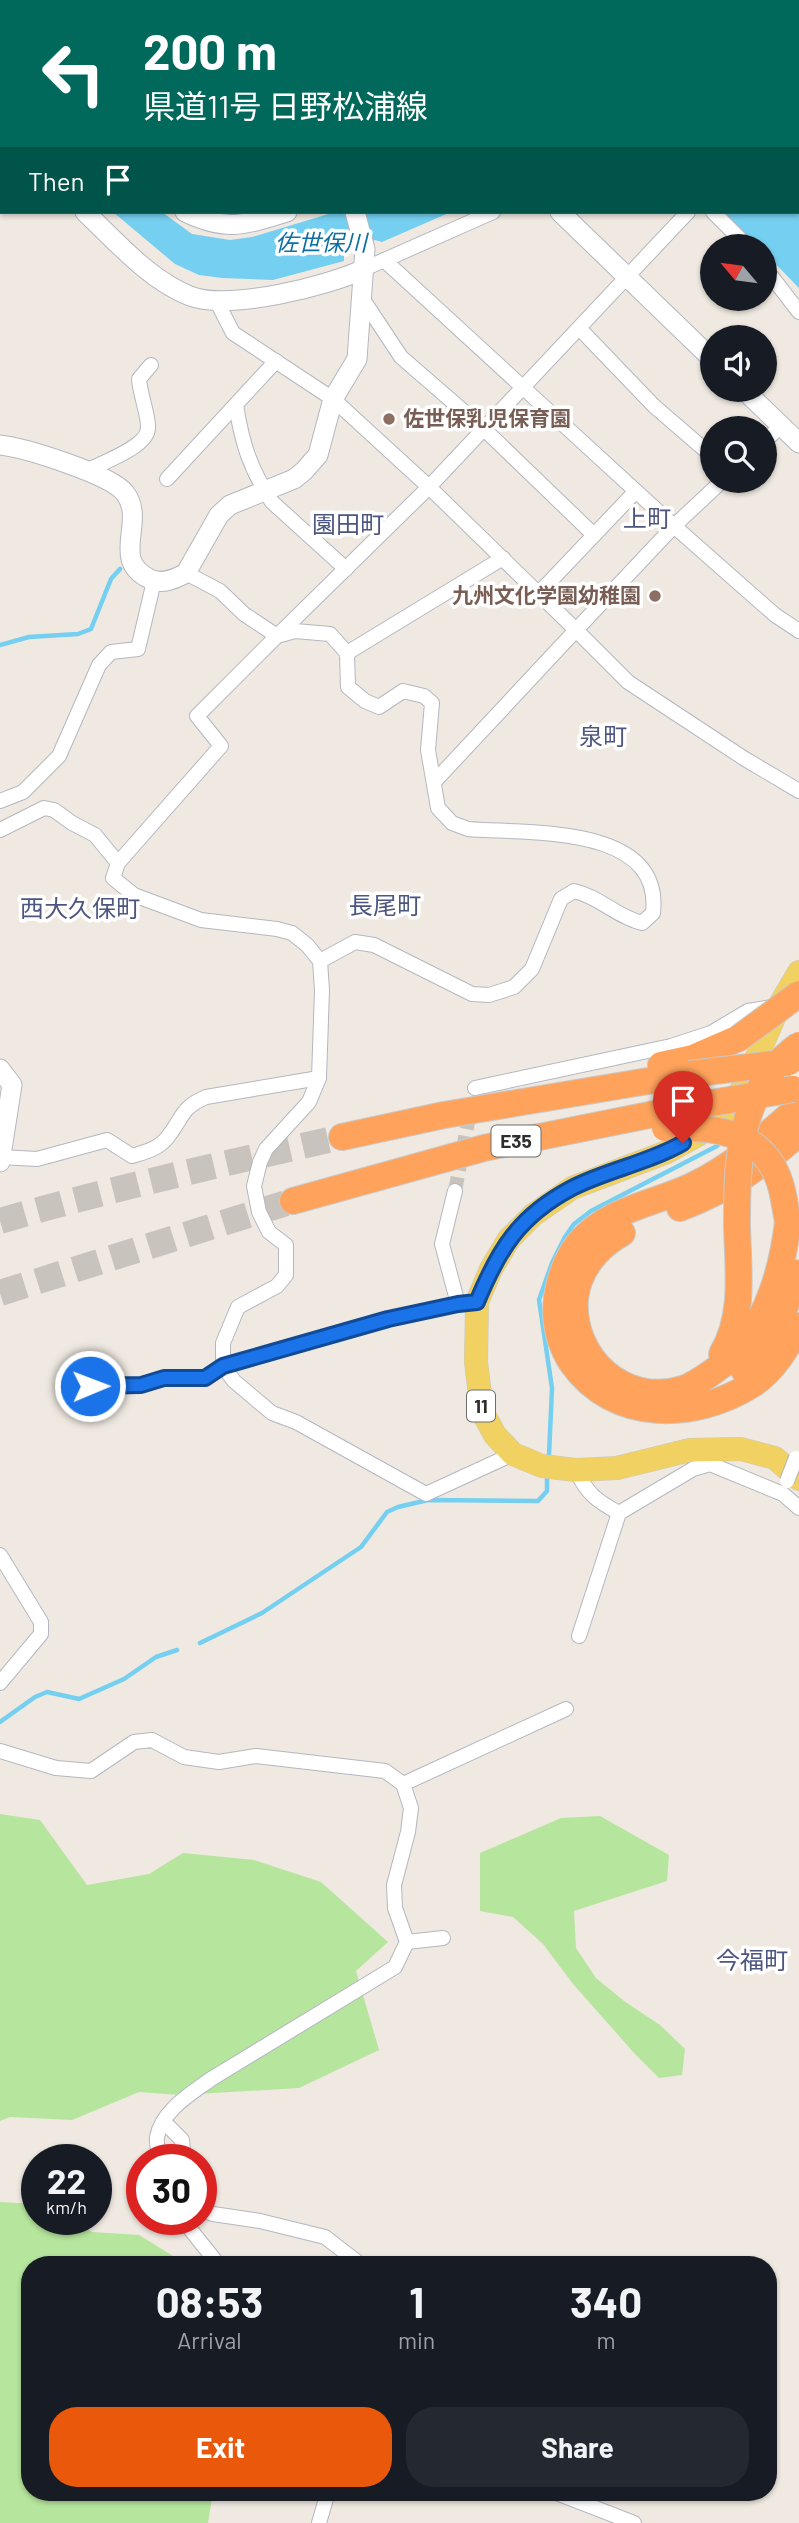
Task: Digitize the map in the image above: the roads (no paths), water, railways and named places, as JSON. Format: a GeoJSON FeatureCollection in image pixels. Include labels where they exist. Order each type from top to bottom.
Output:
{"type":"FeatureCollection","features":[{"type":"Feature","properties":{"kind":"highway"},"geometry":{"type":"LineString","coordinates":[[444,1115],[693,1058],[739,1038],[789,1000]]}},
{"type":"Feature","properties":{"kind":"highway"},"geometry":{"type":"LineString","coordinates":[[712,1371],[726,1347],[736,1321],[739,1293],[737,1169],[743,1131],[752,1103],[774,1069],[796,1056]]}},
{"type":"Feature","properties":{"kind":"highway","name":"E35"},"geometry":{"type":"LineString","coordinates":[[342,1137],[444,1115],[796,1056]]}},
{"type":"Feature","properties":{"kind":"highway"},"geometry":{"type":"LineString","coordinates":[[797,1095],[745,1154],[693,1186],[628,1209],[580,1242],[559,1283],[555,1310],[559,1335],[569,1358],[594,1388],[611,1399],[634,1408],[666,1411],[729,1397],[755,1382],[783,1354],[799,1326]]}},
{"type":"Feature","properties":{"kind":"highway","name":"E35"},"geometry":{"type":"LineString","coordinates":[[293,1201],[484,1149],[694,1106],[797,1095]]}},
{"type":"Feature","properties":{"kind":"highway"},"geometry":{"type":"LineString","coordinates":[[341,1188],[419,1177],[563,1143],[665,1128],[719,1129],[743,1139],[764,1154],[779,1181],[788,1221],[784,1254],[774,1288],[758,1321],[739,1350],[684,1388],[656,1392],[633,1388],[611,1378],[594,1363],[576,1330],[574,1312],[576,1290],[584,1269],[596,1252],[613,1238],[719,1192],[759,1168],[799,1133]]}},
{"type":"Feature","properties":{"kind":"highway"},"geometry":{"type":"LineString","coordinates":[[702,1405],[746,1369],[766,1345],[790,1296],[799,1250]]}},
{"type":"Feature","properties":{"kind":"main road","name":"11"},"geometry":{"type":"LineString","coordinates":[[793,1473],[775,1458],[741,1449],[690,1450],[617,1468],[576,1470],[542,1466],[513,1454],[495,1435],[482,1411],[467,1303],[509,1239],[533,1215],[572,1188],[667,1152],[698,1135],[720,1117],[744,1087],[789,1000],[799,972]]}},
{"type":"Feature","properties":{"kind":"street"},"geometry":{"type":"LineString","coordinates":[[87,214],[139,263],[168,285],[192,297],[216,300],[252,298],[342,279],[365,259],[384,260],[488,214]]}},
{"type":"Feature","properties":{"kind":"street"},"geometry":{"type":"LineString","coordinates":[[189,214],[206,222],[226,225],[247,224],[280,214]]}},
{"type":"Feature","properties":{"kind":"street"},"geometry":{"type":"LineString","coordinates":[[0,445],[15,447],[86,471],[124,491],[131,504],[133,522],[129,549],[132,565],[142,575],[154,581],[176,579],[186,573],[219,514],[230,505],[294,479],[318,455],[333,399],[357,359],[365,259],[355,214]]}},
{"type":"Feature","properties":{"kind":"street"},"geometry":{"type":"LineString","coordinates":[[562,214],[700,347]]}},
{"type":"Feature","properties":{"kind":"street"},"geometry":{"type":"LineString","coordinates":[[513,1454],[426,1494],[296,1422],[272,1413],[234,1381],[223,1366],[223,1343],[238,1307],[278,1286],[286,1275],[286,1245],[268,1232],[259,1212],[254,1186],[266,1149],[309,1102],[319,1078],[323,990],[320,961],[307,945],[292,933],[201,920],[134,895],[113,878],[118,863],[221,746],[197,716],[429,486],[686,214]]}},
{"type":"Feature","properties":{"kind":"street"},"geometry":{"type":"LineString","coordinates":[[715,214],[735,234]]}},
{"type":"Feature","properties":{"kind":"street"},"geometry":{"type":"LineString","coordinates":[[384,260],[635,492],[775,615],[799,631]]}},
{"type":"Feature","properties":{"kind":"street"},"geometry":{"type":"LineString","coordinates":[[777,284],[799,313]]}},
{"type":"Feature","properties":{"kind":"street"},"geometry":{"type":"LineString","coordinates":[[362,298],[401,357],[484,429],[594,536]]}},
{"type":"Feature","properties":{"kind":"street"},"geometry":{"type":"LineString","coordinates":[[216,300],[233,333],[333,399],[429,486],[628,682],[745,760],[799,790]]}},
{"type":"Feature","properties":{"kind":"street"},"geometry":{"type":"LineString","coordinates":[[580,329],[654,406],[700,446]]}},
{"type":"Feature","properties":{"kind":"street"},"geometry":{"type":"LineString","coordinates":[[167,478],[276,361]]}},
{"type":"Feature","properties":{"kind":"street"},"geometry":{"type":"LineString","coordinates":[[86,471],[131,449],[145,437],[148,428],[139,379],[151,365]]}},
{"type":"Feature","properties":{"kind":"street"},"geometry":{"type":"LineString","coordinates":[[756,402],[799,443]]}},
{"type":"Feature","properties":{"kind":"street"},"geometry":{"type":"LineString","coordinates":[[236,405],[243,446],[272,502],[346,569]]}},
{"type":"Feature","properties":{"kind":"street"},"geometry":{"type":"LineString","coordinates":[[777,430],[781,426]]}},
{"type":"Feature","properties":{"kind":"street"},"geometry":{"type":"LineString","coordinates":[[539,593],[635,492]]}},
{"type":"Feature","properties":{"kind":"street"},"geometry":{"type":"LineString","coordinates":[[435,781],[674,526],[709,493]]}},
{"type":"Feature","properties":{"kind":"street"},"geometry":{"type":"LineString","coordinates":[[347,653],[503,558]]}},
{"type":"Feature","properties":{"kind":"street"},"geometry":{"type":"LineString","coordinates":[[186,573],[220,591],[244,614],[277,636],[295,631],[330,634],[347,653],[348,687],[365,701],[379,707],[404,691],[424,696],[432,703],[428,750],[438,808],[452,823],[468,830],[580,836],[621,852],[637,862],[648,877],[655,895],[653,913],[642,922],[631,920],[590,895],[575,891],[561,899],[532,969],[514,987],[489,995],[472,994],[374,945],[355,942],[320,961]]}},
{"type":"Feature","properties":{"kind":"street"},"geometry":{"type":"LineString","coordinates":[[0,801],[23,792],[59,756],[99,665],[111,652],[138,649],[154,581]]}},
{"type":"Feature","properties":{"kind":"street"},"geometry":{"type":"LineString","coordinates":[[0,830],[44,808],[54,810],[95,835],[118,863]]}},
{"type":"Feature","properties":{"kind":"street"},"geometry":{"type":"LineString","coordinates":[[475,1088],[671,1046],[711,1033],[748,1011],[789,1000]]}},
{"type":"Feature","properties":{"kind":"street"},"geometry":{"type":"LineString","coordinates":[[0,1069],[12,1085],[1,1159],[37,1159],[107,1140],[132,1156],[152,1150],[166,1139],[190,1104],[206,1097],[319,1078]]}},
{"type":"Feature","properties":{"kind":"street"},"geometry":{"type":"LineString","coordinates":[[90,1386],[141,1385],[164,1378],[205,1378],[223,1366],[388,1319],[467,1303],[442,1244],[455,1191]]}},
{"type":"Feature","properties":{"kind":"street"},"geometry":{"type":"LineString","coordinates":[[579,1636],[619,1513],[693,1469],[710,1464],[793,1473],[799,1508]]}},
{"type":"Feature","properties":{"kind":"street"},"geometry":{"type":"LineString","coordinates":[[576,1470],[584,1487],[598,1501],[619,1513]]}},
{"type":"Feature","properties":{"kind":"street"},"geometry":{"type":"LineString","coordinates":[[0,1555],[41,1622],[41,1634],[0,1683]]}},
{"type":"Feature","properties":{"kind":"street"},"geometry":{"type":"LineString","coordinates":[[403,1784],[566,1709]]}},
{"type":"Feature","properties":{"kind":"street"},"geometry":{"type":"LineString","coordinates":[[0,1751],[55,1768],[91,1770],[134,1742],[152,1740],[184,1757],[219,1762],[256,1756],[363,1766],[385,1771],[403,1784],[411,1808],[408,1832],[394,1885],[395,1908],[407,1942],[395,1967],[211,2079],[171,2111],[157,2137],[158,2144]]}},
{"type":"Feature","properties":{"kind":"street"},"geometry":{"type":"LineString","coordinates":[[407,1942],[443,1938]]}},
{"type":"Feature","properties":{"kind":"street"},"geometry":{"type":"LineString","coordinates":[[164,2122],[182,2140],[182,2144]]}},
{"type":"Feature","properties":{"kind":"street"},"geometry":{"type":"LineString","coordinates":[[217,2215],[260,2221],[325,2237],[349,2256]]}},
{"type":"Feature","properties":{"kind":"street"},"geometry":{"type":"LineString","coordinates":[[195,2235],[212,2256]]}},
{"type":"Feature","properties":{"kind":"street"},"geometry":{"type":"LineString","coordinates":[[319,2523],[325,2501]]}},
{"type":"Feature","properties":{"kind":"street"},"geometry":{"type":"LineString","coordinates":[[577,2501],[634,2523]]}},
{"type":"Feature","properties":{"kind":"water","name":"佐世保川"},"geometry":{"type":"Polygon","coordinates":[[[115,214],[165,214],[192,234],[230,240],[252,237],[328,214],[446,214],[382,242],[375,240],[344,254],[344,261],[273,280],[199,275],[175,264],[115,214]]]}},
{"type":"Feature","properties":{"kind":"water"},"geometry":{"type":"Polygon","coordinates":[[[726,214],[799,214],[799,288],[777,265],[777,234],[746,234],[726,214]]]}},
{"type":"Feature","properties":{"kind":"waterway"},"geometry":{"type":"LineString","coordinates":[[0,645],[29,637],[78,634],[91,629],[111,579],[120,569]]}},
{"type":"Feature","properties":{"kind":"waterway"},"geometry":{"type":"LineString","coordinates":[[549,1455],[552,1388],[539,1300],[565,1237],[574,1224],[591,1211],[721,1142]]}},
{"type":"Feature","properties":{"kind":"waterway"},"geometry":{"type":"LineString","coordinates":[[200,1643],[262,1613],[361,1547],[387,1512],[428,1500],[538,1501],[547,1491],[547,1479]]}},
{"type":"Feature","properties":{"kind":"waterway"},"geometry":{"type":"LineString","coordinates":[[0,1722],[35,1697],[47,1692],[79,1699],[124,1679],[156,1657],[177,1650]]}},
{"type":"Feature","properties":{"kind":"tunnel"},"geometry":{"type":"LineString","coordinates":[[455,1191],[471,1106]]}},
{"type":"Feature","properties":{"kind":"tunnel"},"geometry":{"type":"LineString","coordinates":[[0,1221],[213,1166],[342,1137]]}},
{"type":"Feature","properties":{"kind":"tunnel"},"geometry":{"type":"LineString","coordinates":[[0,1293],[293,1201]]}},
{"type":"Feature","properties":{"kind":"place","name":"佐世保乳児保育園"},"geometry":{"type":"Point","coordinates":[389,419]}},
{"type":"Feature","properties":{"kind":"place","name":"九州文化学園幼稚園"},"geometry":{"type":"Point","coordinates":[655,596]}},
{"type":"Feature","properties":{"kind":"district","name":"上町"},"geometry":{"type":"Point","coordinates":[647,519]}},
{"type":"Feature","properties":{"kind":"district","name":"園田町"},"geometry":{"type":"Point","coordinates":[348,525]}},
{"type":"Feature","properties":{"kind":"district","name":"泉町"},"geometry":{"type":"Point","coordinates":[603,737]}},
{"type":"Feature","properties":{"kind":"district","name":"長尾町"},"geometry":{"type":"Point","coordinates":[385,906]}},
{"type":"Feature","properties":{"kind":"district","name":"西大久保町"},"geometry":{"type":"Point","coordinates":[80,909]}},
{"type":"Feature","properties":{"kind":"district","name":"今福町"},"geometry":{"type":"Point","coordinates":[752,1961]}}]}
